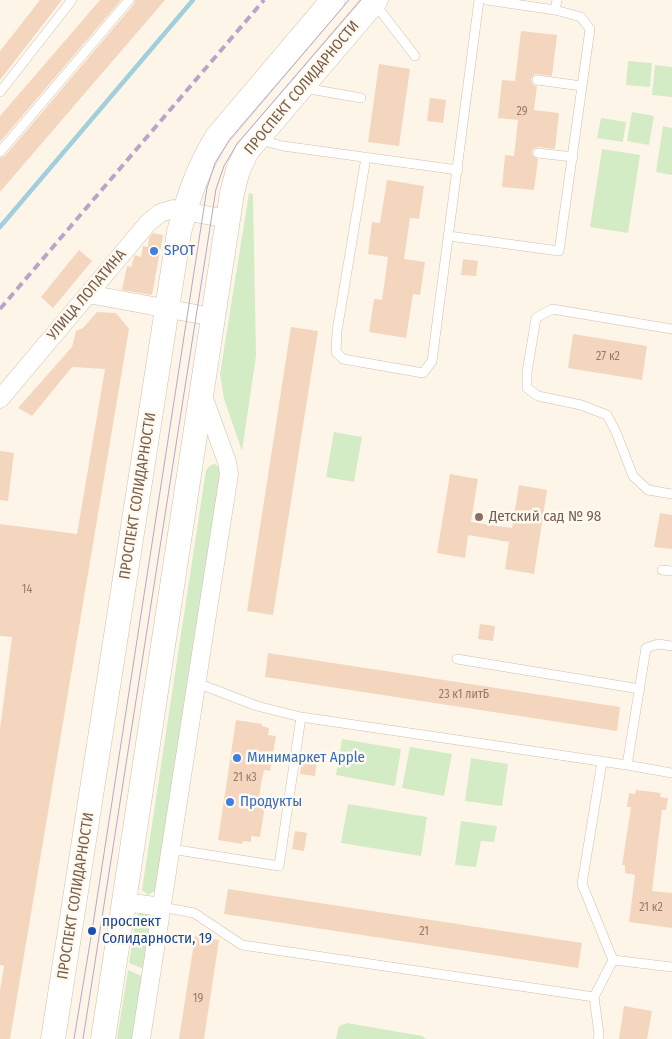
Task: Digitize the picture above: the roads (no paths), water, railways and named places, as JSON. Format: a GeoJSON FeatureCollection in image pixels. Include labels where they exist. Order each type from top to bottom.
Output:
{"type":"FeatureCollection","features":[{"type":"Feature","properties":{"kind":"main road","name":"ПРОСПЕКТ СОЛИДАРНОСТИ"},"geometry":{"type":"LineString","coordinates":[[53,1039],[167,309],[180,232],[192,184],[202,160],[216,137],[333,0]]}},
{"type":"Feature","properties":{"kind":"main road","name":"ПРОСПЕКТ СОЛИДАРНОСТИ"},"geometry":{"type":"LineString","coordinates":[[103,1039],[232,193],[238,170],[247,151],[260,134],[374,2]]}},
{"type":"Feature","properties":{"kind":"street","name":"УЛИЦА ЛОПАТИНА"},"geometry":{"type":"LineString","coordinates":[[0,399],[148,223],[160,212],[173,209],[228,219]]}},
{"type":"Feature","properties":{"kind":"street"},"geometry":{"type":"LineString","coordinates":[[88,294],[213,317]]}},
{"type":"Feature","properties":{"kind":"street"},"geometry":{"type":"LineString","coordinates":[[141,1039],[229,474],[227,462],[202,393]]}},
{"type":"Feature","properties":{"kind":"street"},"geometry":{"type":"LineString","coordinates":[[125,902],[162,906]]}},
{"type":"Feature","properties":{"kind":"lane"},"geometry":{"type":"LineString","coordinates":[[0,92],[72,0]]}},
{"type":"Feature","properties":{"kind":"lane"},"geometry":{"type":"LineString","coordinates":[[0,152],[129,0]]}},
{"type":"Feature","properties":{"kind":"lane"},"geometry":{"type":"LineString","coordinates":[[366,157],[337,331],[336,352],[344,359],[423,373],[432,361],[479,0]]}},
{"type":"Feature","properties":{"kind":"lane"},"geometry":{"type":"LineString","coordinates":[[449,236],[559,251],[590,29],[581,16],[555,10],[488,0]]}},
{"type":"Feature","properties":{"kind":"lane"},"geometry":{"type":"LineString","coordinates":[[555,10],[556,0]]}},
{"type":"Feature","properties":{"kind":"lane"},"geometry":{"type":"LineString","coordinates":[[374,2],[415,56]]}},
{"type":"Feature","properties":{"kind":"lane"},"geometry":{"type":"LineString","coordinates":[[538,80],[582,86]]}},
{"type":"Feature","properties":{"kind":"lane"},"geometry":{"type":"LineString","coordinates":[[301,87],[361,98]]}},
{"type":"Feature","properties":{"kind":"lane"},"geometry":{"type":"LineString","coordinates":[[260,134],[271,143],[458,170]]}},
{"type":"Feature","properties":{"kind":"lane"},"geometry":{"type":"LineString","coordinates":[[538,153],[573,157]]}},
{"type":"Feature","properties":{"kind":"lane"},"geometry":{"type":"LineString","coordinates":[[672,329],[552,310],[536,318],[527,372],[527,388],[538,396],[580,404],[607,415],[616,432],[633,476],[648,490],[672,494]]}},
{"type":"Feature","properties":{"kind":"lane"},"geometry":{"type":"LineString","coordinates":[[662,570],[672,572]]}},
{"type":"Feature","properties":{"kind":"lane"},"geometry":{"type":"LineString","coordinates":[[627,765],[646,648],[658,644],[672,646]]}},
{"type":"Feature","properties":{"kind":"lane"},"geometry":{"type":"LineString","coordinates":[[456,658],[640,689]]}},
{"type":"Feature","properties":{"kind":"lane"},"geometry":{"type":"LineString","coordinates":[[197,683],[257,706],[300,717],[672,773]]}},
{"type":"Feature","properties":{"kind":"lane"},"geometry":{"type":"LineString","coordinates":[[171,849],[279,866],[300,717]]}},
{"type":"Feature","properties":{"kind":"lane"},"geometry":{"type":"LineString","coordinates":[[598,1039],[594,997],[613,960],[582,884],[602,762]]}},
{"type":"Feature","properties":{"kind":"lane"},"geometry":{"type":"LineString","coordinates":[[162,906],[194,913],[242,945],[594,997]]}},
{"type":"Feature","properties":{"kind":"lane"},"geometry":{"type":"LineString","coordinates":[[613,960],[672,967]]}},
{"type":"Feature","properties":{"kind":"waterway"},"geometry":{"type":"LineString","coordinates":[[0,227],[193,0]]}},
{"type":"Feature","properties":{"kind":"tram line"},"geometry":{"type":"LineString","coordinates":[[74,1039],[207,188],[215,163],[230,139],[349,0]]}},
{"type":"Feature","properties":{"kind":"tram line"},"geometry":{"type":"LineString","coordinates":[[83,1039],[216,189],[224,166],[237,144],[361,0]]}},
{"type":"Feature","properties":{"kind":"railway"},"geometry":{"type":"LineString","coordinates":[[0,309],[264,0]]}},
{"type":"Feature","properties":{"kind":"place","name":"SPOT"},"geometry":{"type":"Point","coordinates":[154,251]}},
{"type":"Feature","properties":{"kind":"place","name":"Детский сад № 98"},"geometry":{"type":"Point","coordinates":[479,517]}},
{"type":"Feature","properties":{"kind":"place","name":"Минимаркет Apple"},"geometry":{"type":"Point","coordinates":[237,758]}},
{"type":"Feature","properties":{"kind":"place","name":"Продукты"},"geometry":{"type":"Point","coordinates":[230,802]}},
{"type":"Feature","properties":{"kind":"place","name":"проспект Солидарности, 19"},"geometry":{"type":"Point","coordinates":[92,931]}}]}
